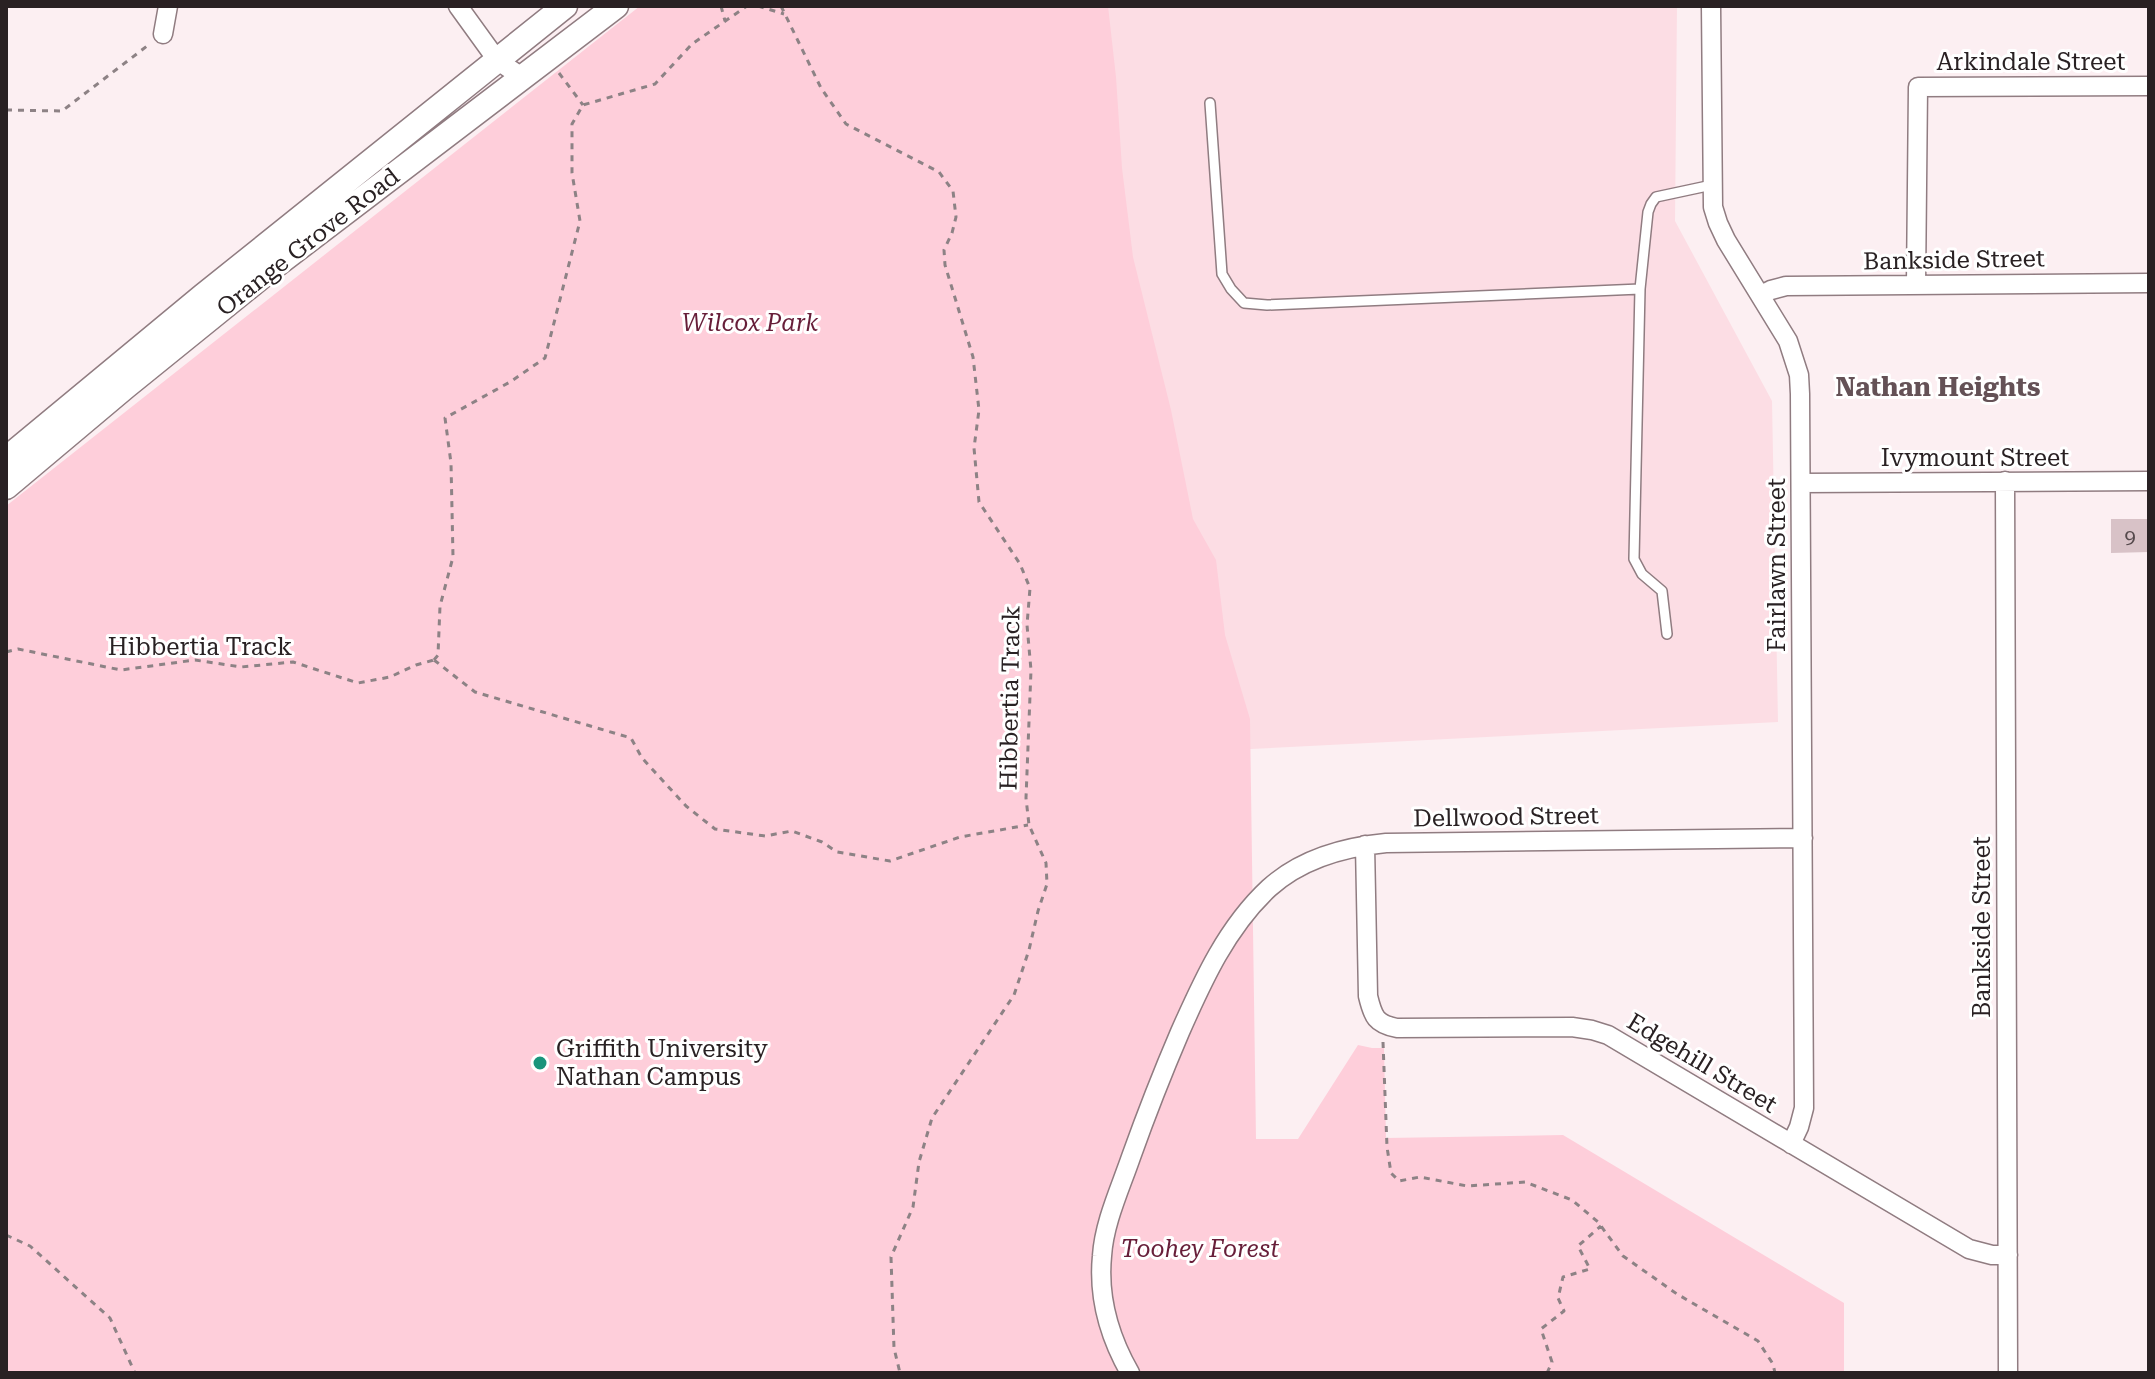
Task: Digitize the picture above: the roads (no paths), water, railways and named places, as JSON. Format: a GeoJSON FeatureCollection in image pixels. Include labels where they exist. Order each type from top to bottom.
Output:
{"type":"FeatureCollection","features":[{"type":"Feature","properties":{"kind":"main road","name":"Orange Grove Road"},"geometry":{"type":"LineString","coordinates":[[6,459],[203,296],[565,6]]}},
{"type":"Feature","properties":{"kind":"main road","name":"Orange Grove Road"},"geometry":{"type":"LineString","coordinates":[[6,487],[272,268],[616,6]]}},
{"type":"Feature","properties":{"kind":"street"},"geometry":{"type":"LineString","coordinates":[[163,34],[168,6]]}},
{"type":"Feature","properties":{"kind":"street"},"geometry":{"type":"LineString","coordinates":[[458,6],[497,60],[523,78]]}},
{"type":"Feature","properties":{"kind":"street","name":"Fairlawn Street"},"geometry":{"type":"LineString","coordinates":[[1711,6],[1713,207],[1726,240],[1788,341],[1799,375],[1804,1108],[1791,1144]]}},
{"type":"Feature","properties":{"kind":"street","name":"Arkindale Street"},"geometry":{"type":"LineString","coordinates":[[1916,284],[1918,87],[2149,86]]}},
{"type":"Feature","properties":{"kind":"street","name":"Bankside Street"},"geometry":{"type":"LineString","coordinates":[[1761,295],[1786,286],[2149,283]]}},
{"type":"Feature","properties":{"kind":"street","name":"Bankside Street"},"geometry":{"type":"LineString","coordinates":[[2005,481],[2008,1373]]}},
{"type":"Feature","properties":{"kind":"street","name":"Ivymount Street"},"geometry":{"type":"LineString","coordinates":[[1801,483],[2149,481]]}},
{"type":"Feature","properties":{"kind":"street","name":"Dellwood Street"},"geometry":{"type":"LineString","coordinates":[[1130,1373],[1110,1330],[1102,1290],[1106,1230],[1152,1098],[1217,953],[1237,924],[1270,887],[1291,871],[1339,850],[1386,843],[1803,838]]}},
{"type":"Feature","properties":{"kind":"street","name":"Edgehill Street"},"geometry":{"type":"LineString","coordinates":[[1365,845],[1368,996],[1372,1013],[1382,1025],[1397,1028],[1572,1027],[1608,1035],[1969,1249],[1992,1255],[2008,1255]]}},
{"type":"Feature","properties":{"kind":"lane"},"geometry":{"type":"LineString","coordinates":[[1210,103],[1222,274],[1244,303],[1267,305],[1640,289]]}},
{"type":"Feature","properties":{"kind":"lane"},"geometry":{"type":"LineString","coordinates":[[1667,634],[1662,591],[1642,574],[1634,559],[1640,289],[1651,204],[1656,197],[1712,185]]}},
{"type":"Feature","properties":{"kind":"place","name":"Griffith University Nathan Campus"},"geometry":{"type":"Point","coordinates":[540,1063]}},
{"type":"Feature","properties":{"kind":"district","name":"Nathan Heights"},"geometry":{"type":"Point","coordinates":[1938,387]}},
{"type":"Feature","properties":{"kind":"park label","name":"Wilcox Park"},"geometry":{"type":"Point","coordinates":[750,323]}},
{"type":"Feature","properties":{"kind":"park label","name":"Toohey Forest"},"geometry":{"type":"Point","coordinates":[1200,1249]}}]}
